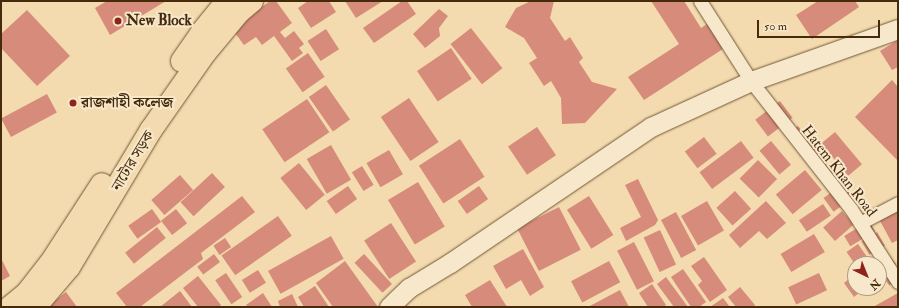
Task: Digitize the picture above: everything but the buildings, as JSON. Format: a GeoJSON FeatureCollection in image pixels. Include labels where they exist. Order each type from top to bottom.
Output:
{"type":"FeatureCollection","features":[{"type":"Feature","properties":{"kind":"highway"},"geometry":{"type":"LineString","coordinates":[[10,307],[27,293],[50,264],[202,32],[227,1]]}},
{"type":"Feature","properties":{"kind":"highway","name":"নাটোর সড়ক"},"geometry":{"type":"LineString","coordinates":[[35,307],[69,267],[151,130],[205,52],[239,12],[252,1]]}},
{"type":"Feature","properties":{"kind":"main road"},"geometry":{"type":"LineString","coordinates":[[389,307],[409,288],[651,127],[750,82],[898,29]]}},
{"type":"Feature","properties":{"kind":"street","name":"Hatem Khan Road"},"geometry":{"type":"LineString","coordinates":[[700,1],[750,82],[860,223],[898,282]]}},
{"type":"Feature","properties":{"kind":"street"},"geometry":{"type":"LineString","coordinates":[[860,223],[898,203]]}},
{"type":"Feature","properties":{"kind":"place","name":"New Block"},"geometry":{"type":"Point","coordinates":[118,21]}},
{"type":"Feature","properties":{"kind":"place","name":"রাজশাহী কলেজ"},"geometry":{"type":"Point","coordinates":[73,103]}}]}
